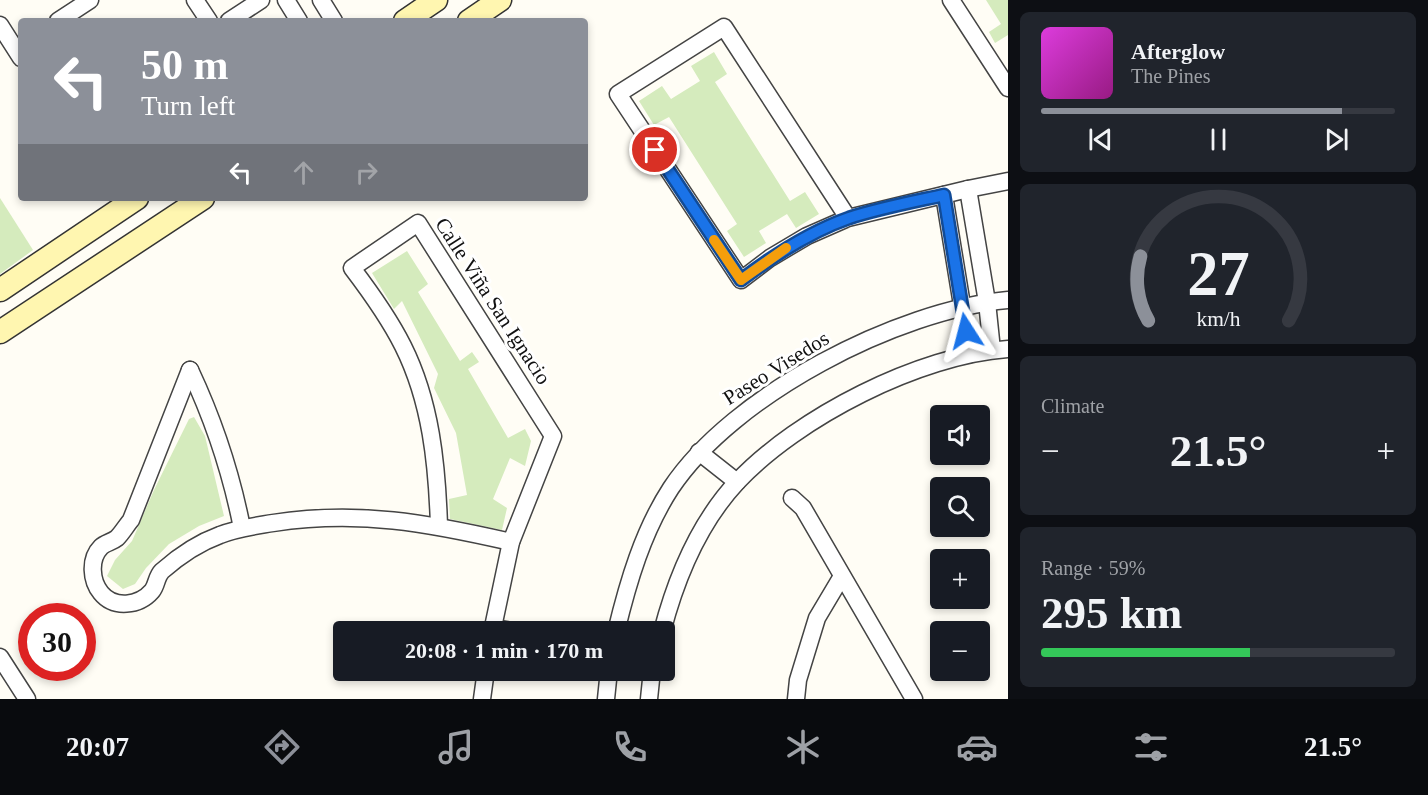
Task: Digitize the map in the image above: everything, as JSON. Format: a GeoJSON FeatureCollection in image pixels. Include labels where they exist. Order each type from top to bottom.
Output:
{"type":"FeatureCollection","features":[{"type":"Feature","properties":{"kind":"street"},"geometry":{"type":"LineString","coordinates":[[63,18],[90,0]]}},
{"type":"Feature","properties":{"kind":"street"},"geometry":{"type":"LineString","coordinates":[[195,0],[207,18]]}},
{"type":"Feature","properties":{"kind":"street"},"geometry":{"type":"LineString","coordinates":[[234,18],[261,0]]}},
{"type":"Feature","properties":{"kind":"street"},"geometry":{"type":"LineString","coordinates":[[286,0],[297,18]]}},
{"type":"Feature","properties":{"kind":"street"},"geometry":{"type":"LineString","coordinates":[[321,0],[332,18]]}},
{"type":"Feature","properties":{"kind":"street"},"geometry":{"type":"LineString","coordinates":[[409,18],[436,0]]}},
{"type":"Feature","properties":{"kind":"street"},"geometry":{"type":"LineString","coordinates":[[473,18],[500,0]]}},
{"type":"Feature","properties":{"kind":"street"},"geometry":{"type":"LineString","coordinates":[[951,0],[1008,88]]}},
{"type":"Feature","properties":{"kind":"street"},"geometry":{"type":"LineString","coordinates":[[0,26],[18,50]]}},
{"type":"Feature","properties":{"kind":"street"},"geometry":{"type":"LineString","coordinates":[[848,218],[724,27],[618,94],[741,280],[770,258],[807,236],[848,218],[1008,181]]}},
{"type":"Feature","properties":{"kind":"street"},"geometry":{"type":"LineString","coordinates":[[665,621],[669,603],[692,549],[713,514],[737,482],[776,447],[841,404],[897,377],[931,364],[1000,349],[987,302],[968,189]]}},
{"type":"Feature","properties":{"kind":"street"},"geometry":{"type":"LineString","coordinates":[[944,195],[970,354]]}},
{"type":"Feature","properties":{"kind":"street"},"geometry":{"type":"LineString","coordinates":[[0,290],[133,201]]}},
{"type":"Feature","properties":{"kind":"street"},"geometry":{"type":"LineString","coordinates":[[0,332],[198,201]]}},
{"type":"Feature","properties":{"kind":"street","name":"Calle Viña San Ignacio"},"geometry":{"type":"LineString","coordinates":[[439,526],[438,483],[432,436],[421,391],[403,346],[380,306],[352,268],[418,223],[553,436],[511,542],[495,621]]}},
{"type":"Feature","properties":{"kind":"street","name":"Paseo Visedos"},"geometry":{"type":"LineString","coordinates":[[619,621],[626,590],[646,536],[671,489],[699,452],[727,425],[756,403],[834,357],[882,333],[962,307],[1008,300]]}},
{"type":"Feature","properties":{"kind":"street"},"geometry":{"type":"LineString","coordinates":[[242,528],[234,487],[222,447],[190,370],[131,520],[117,538],[100,548],[92,566],[95,585],[106,598],[124,604],[141,601],[154,590],[159,574],[178,558],[209,540],[242,528],[291,521],[341,517],[394,520],[439,526],[511,542]]}},
{"type":"Feature","properties":{"kind":"street"},"geometry":{"type":"LineString","coordinates":[[699,452],[737,482]]}},
{"type":"Feature","properties":{"kind":"street"},"geometry":{"type":"LineString","coordinates":[[792,498],[803,508],[914,699]]}},
{"type":"Feature","properties":{"kind":"street"},"geometry":{"type":"LineString","coordinates":[[796,699],[798,680],[817,618],[842,576]]}},
{"type":"Feature","properties":{"kind":"street"},"geometry":{"type":"LineString","coordinates":[[0,657],[27,699]]}},
{"type":"Feature","properties":{"kind":"street"},"geometry":{"type":"LineString","coordinates":[[482,699],[484,681]]}},
{"type":"Feature","properties":{"kind":"street"},"geometry":{"type":"LineString","coordinates":[[606,699],[608,681]]}},
{"type":"Feature","properties":{"kind":"street"},"geometry":{"type":"LineString","coordinates":[[649,699],[651,681]]}},
{"type":"Feature","properties":{"kind":"green space"},"geometry":{"type":"Polygon","coordinates":[[[986,0],[1008,0],[1008,35],[995,43],[989,32],[1001,24],[986,0]]]}},
{"type":"Feature","properties":{"kind":"green space"},"geometry":{"type":"Polygon","coordinates":[[[714,52],[727,74],[715,82],[790,201],[805,192],[819,214],[796,228],[787,214],[759,231],[766,243],[744,257],[727,231],[737,224],[669,117],[654,125],[639,101],[662,86],[671,99],[700,81],[691,66],[714,52]]]}},
{"type":"Feature","properties":{"kind":"green space"},"geometry":{"type":"Polygon","coordinates":[[[0,198],[33,250],[0,274],[0,198]]]}},
{"type":"Feature","properties":{"kind":"green space"},"geometry":{"type":"Polygon","coordinates":[[[407,251],[428,284],[418,292],[460,361],[472,352],[479,362],[468,369],[508,438],[525,429],[531,441],[525,466],[510,458],[493,499],[507,508],[502,530],[450,519],[449,499],[467,495],[456,433],[434,388],[438,374],[402,301],[394,309],[372,273],[407,251]]]}},
{"type":"Feature","properties":{"kind":"green space"},"geometry":{"type":"Polygon","coordinates":[[[194,417],[205,436],[224,516],[199,526],[169,544],[146,568],[135,584],[123,589],[107,576],[115,560],[132,541],[189,419],[194,417]]]}},
{"type":"Feature","properties":{"kind":"slow traffic"},"geometry":{"type":"LineString","coordinates":[[714,240],[741,280],[786,248]]}},
{"type":"Feature","properties":{"kind":"route"},"geometry":{"type":"LineString","coordinates":[[655,150],[741,280],[770,258],[807,236],[848,218],[944,195],[966,331]]}}]}
